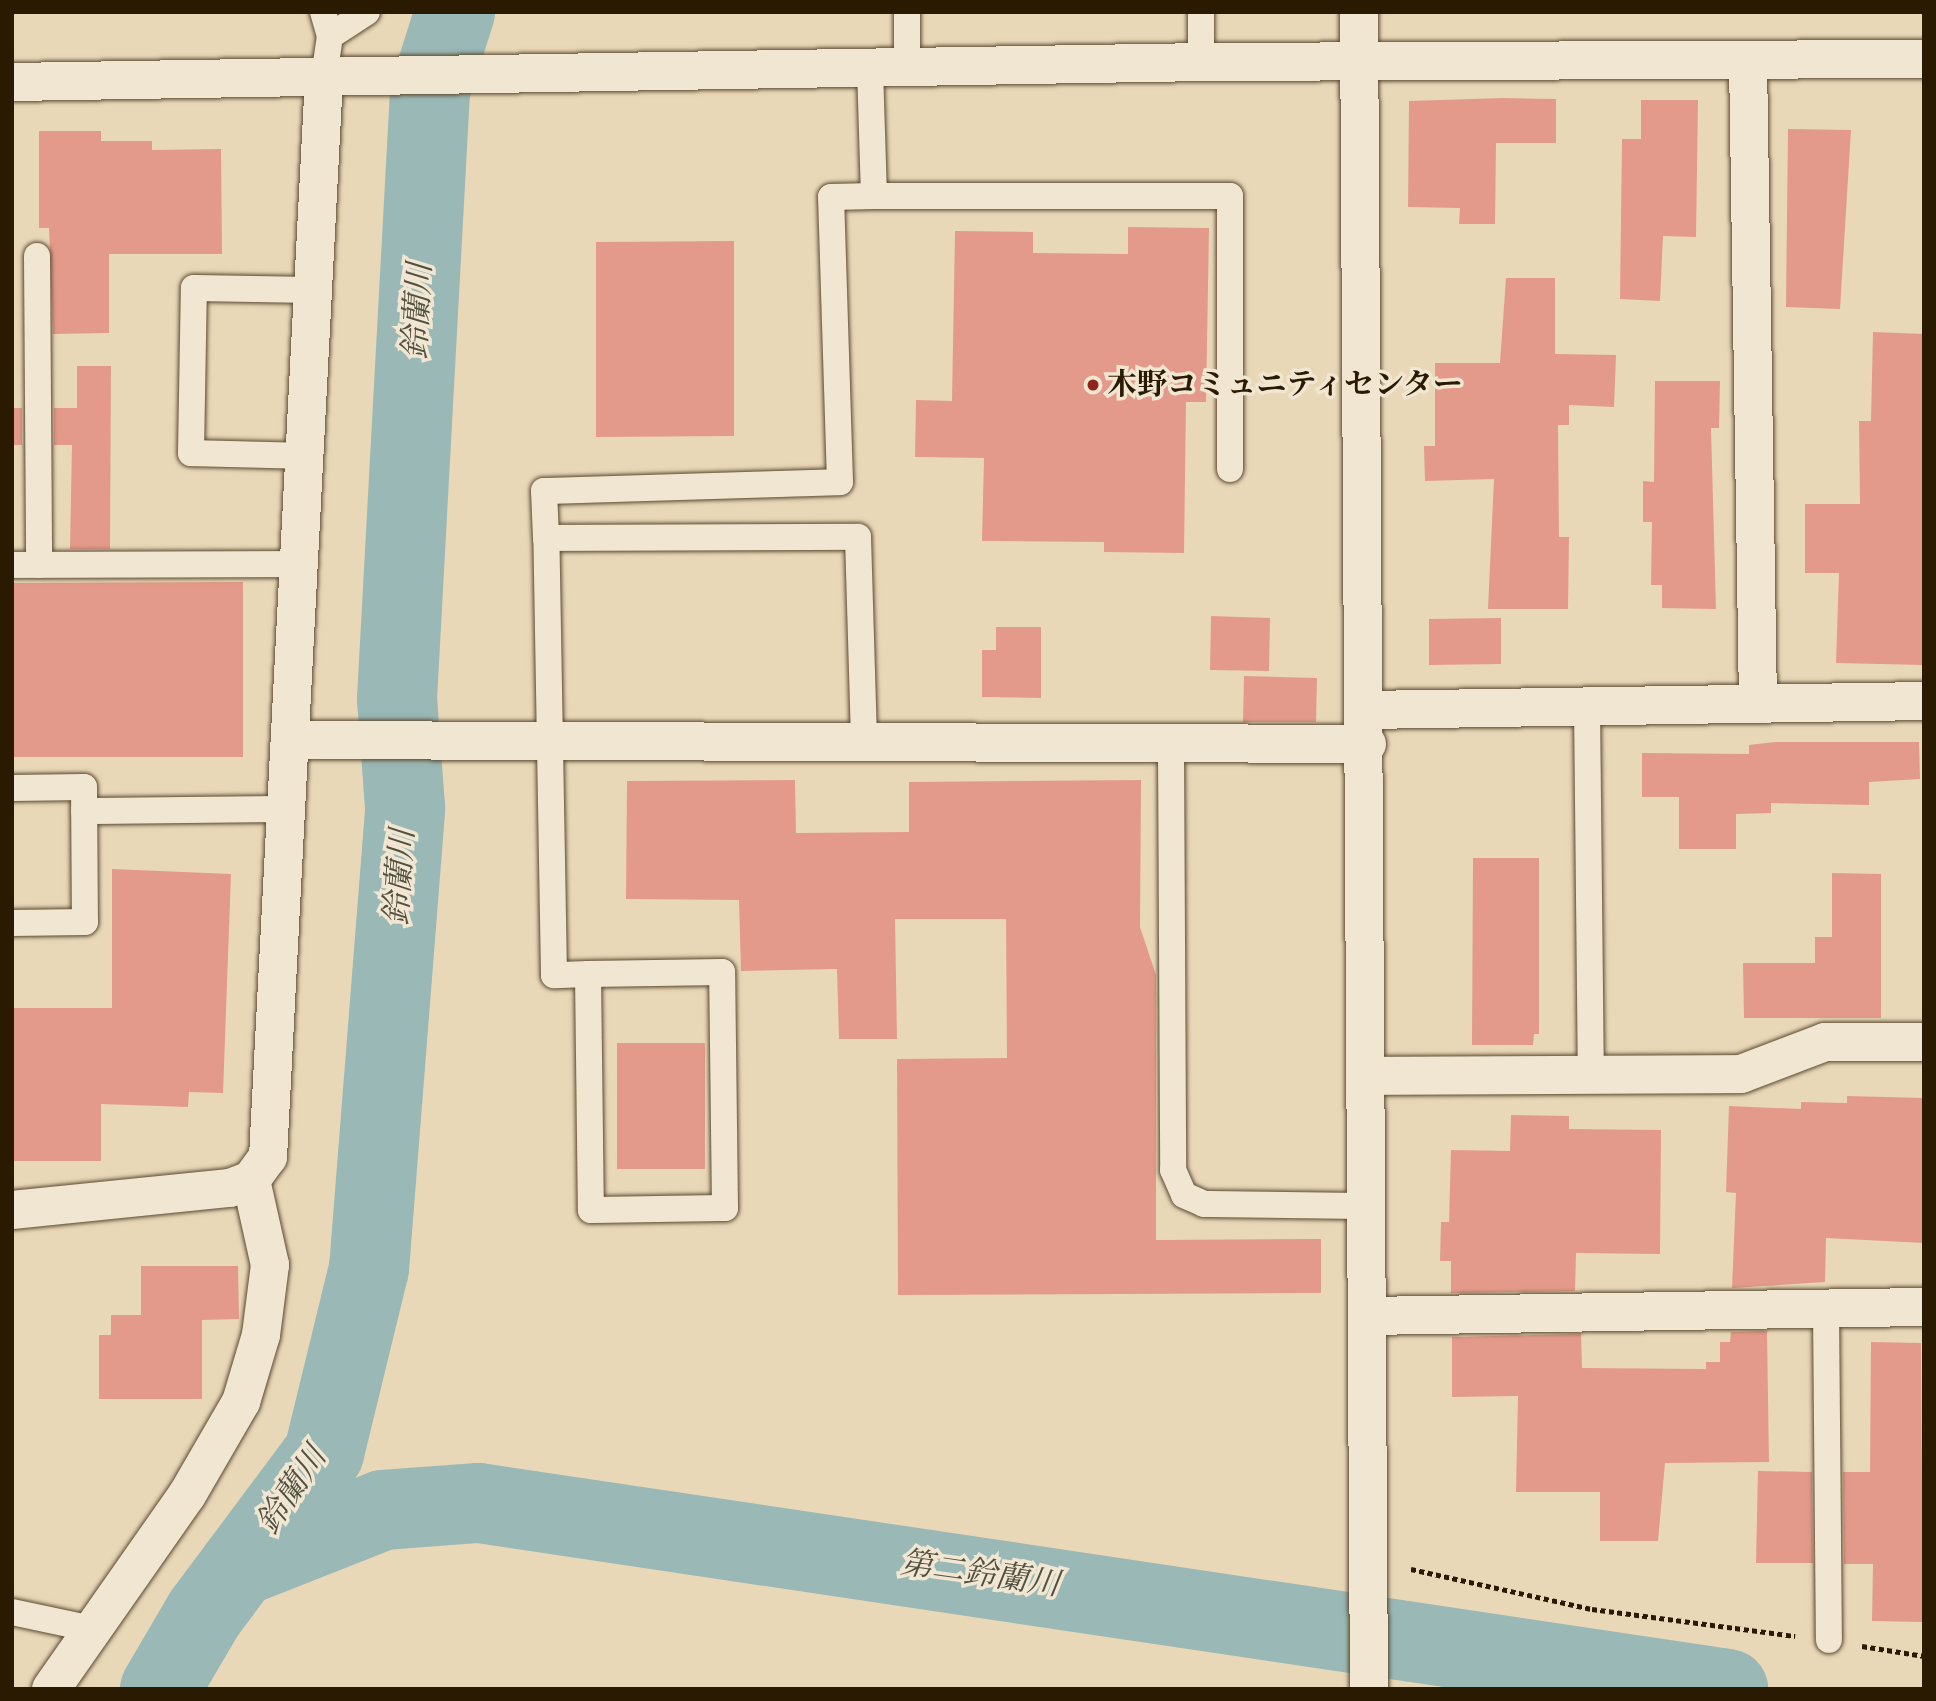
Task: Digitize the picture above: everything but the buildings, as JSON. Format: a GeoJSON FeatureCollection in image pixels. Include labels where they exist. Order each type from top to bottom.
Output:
{"type":"FeatureCollection","features":[{"type":"Feature","properties":{"kind":"street"},"geometry":{"type":"LineString","coordinates":[[1359,12],[1367,727],[1369,1687]]}},
{"type":"Feature","properties":{"kind":"street"},"geometry":{"type":"LineString","coordinates":[[12,82],[521,71],[1361,60],[1924,59]]}},
{"type":"Feature","properties":{"kind":"street"},"geometry":{"type":"LineString","coordinates":[[1748,60],[1758,701]]}},
{"type":"Feature","properties":{"kind":"street"},"geometry":{"type":"LineString","coordinates":[[12,1210],[112,1204],[251,1180],[268,1157],[293,740],[324,76]]}},
{"type":"Feature","properties":{"kind":"street"},"geometry":{"type":"LineString","coordinates":[[293,740],[467,744],[1171,747],[1587,705],[1924,701]]}},
{"type":"Feature","properties":{"kind":"street"},"geometry":{"type":"LineString","coordinates":[[1366,1076],[1741,1074],[1825,1042],[1924,1042]]}},
{"type":"Feature","properties":{"kind":"street"},"geometry":{"type":"LineString","coordinates":[[51,1689],[187,1495],[241,1402],[261,1335],[270,1265],[251,1180]]}},
{"type":"Feature","properties":{"kind":"street"},"geometry":{"type":"LineString","coordinates":[[1367,1316],[1924,1307]]}},
{"type":"Feature","properties":{"kind":"lane"},"geometry":{"type":"LineString","coordinates":[[324,76],[327,24],[367,12]]}},
{"type":"Feature","properties":{"kind":"lane"},"geometry":{"type":"LineString","coordinates":[[874,196],[889,66],[907,12]]}},
{"type":"Feature","properties":{"kind":"lane"},"geometry":{"type":"LineString","coordinates":[[1201,12],[1201,62]]}},
{"type":"Feature","properties":{"kind":"lane"},"geometry":{"type":"LineString","coordinates":[[588,974],[591,1210],[725,1208],[722,972],[588,974],[554,975],[544,491],[840,482],[831,197],[1230,196],[1230,469]]}},
{"type":"Feature","properties":{"kind":"lane"},"geometry":{"type":"LineString","coordinates":[[37,256],[39,565]]}},
{"type":"Feature","properties":{"kind":"lane"},"geometry":{"type":"LineString","coordinates":[[306,456],[191,453],[194,288],[314,290]]}},
{"type":"Feature","properties":{"kind":"lane"},"geometry":{"type":"LineString","coordinates":[[546,538],[858,537],[864,745]]}},
{"type":"Feature","properties":{"kind":"lane"},"geometry":{"type":"LineString","coordinates":[[12,565],[301,564]]}},
{"type":"Feature","properties":{"kind":"lane"},"geometry":{"type":"LineString","coordinates":[[1587,705],[1591,1075]]}},
{"type":"Feature","properties":{"kind":"lane"},"geometry":{"type":"LineString","coordinates":[[1171,747],[1173,1170],[1184,1195],[1204,1205],[1367,1206]]}},
{"type":"Feature","properties":{"kind":"lane"},"geometry":{"type":"LineString","coordinates":[[12,788],[84,787],[85,922],[12,923]]}},
{"type":"Feature","properties":{"kind":"lane"},"geometry":{"type":"LineString","coordinates":[[84,811],[288,809]]}},
{"type":"Feature","properties":{"kind":"lane"},"geometry":{"type":"LineString","coordinates":[[1826,1308],[1829,1640]]}},
{"type":"Feature","properties":{"kind":"lane"},"geometry":{"type":"LineString","coordinates":[[12,1612],[92,1629]]}},
{"type":"Feature","properties":{"kind":"path"},"geometry":{"type":"LineString","coordinates":[[1369,1574],[1924,1656]]}},
{"type":"Feature","properties":{"kind":"waterway","name":"鈴蘭川"},"geometry":{"type":"LineString","coordinates":[[160,1689],[204,1614],[324,1453],[369,1269],[405,807],[397,699],[430,91],[455,12]]}},
{"type":"Feature","properties":{"kind":"waterway","name":"第二鈴蘭川"},"geometry":{"type":"LineString","coordinates":[[239,1567],[383,1510],[479,1503],[1728,1689]]}},
{"type":"Feature","properties":{"kind":"place","name":"木野コミュニティセンター"},"geometry":{"type":"Point","coordinates":[1093,385]}}]}
